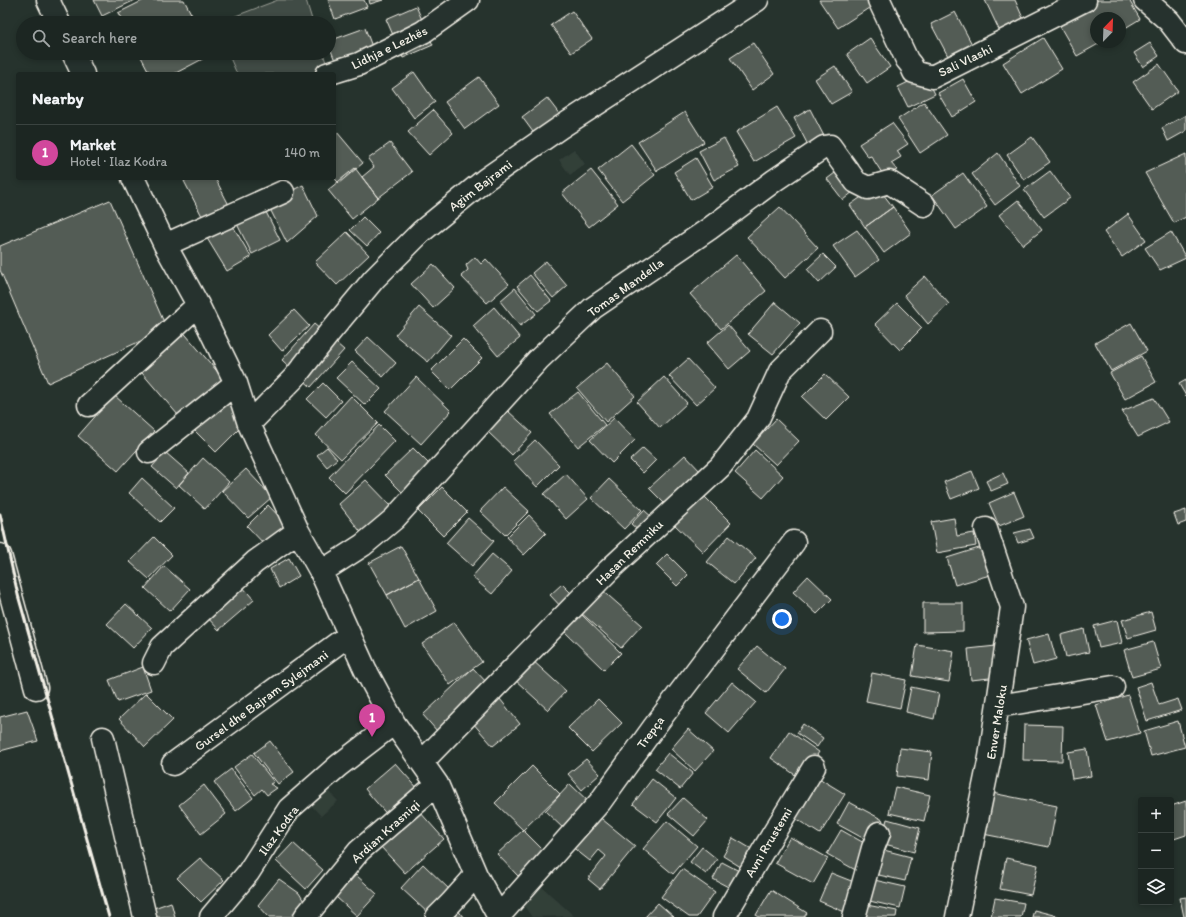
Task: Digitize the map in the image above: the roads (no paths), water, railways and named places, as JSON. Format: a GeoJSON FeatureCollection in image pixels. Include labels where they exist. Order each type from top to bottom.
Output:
{"type":"FeatureCollection","features":[{"type":"Feature","properties":{"kind":"street"},"geometry":{"type":"LineString","coordinates":[[48,0],[56,16]]}},
{"type":"Feature","properties":{"kind":"street","name":"Lidhja e Lezhës"},"geometry":{"type":"LineString","coordinates":[[333,72],[359,64],[423,32],[468,0]]}},
{"type":"Feature","properties":{"kind":"street","name":"Agim Bajrami"},"geometry":{"type":"LineString","coordinates":[[249,424],[294,378],[374,279],[421,232],[486,179],[561,127],[757,0]]}},
{"type":"Feature","properties":{"kind":"street","name":"Sali Vlashi"},"geometry":{"type":"LineString","coordinates":[[879,0],[914,72],[932,77],[1086,0]]}},
{"type":"Feature","properties":{"kind":"street"},"geometry":{"type":"LineString","coordinates":[[1145,0],[1169,21],[1186,42]]}},
{"type":"Feature","properties":{"kind":"street"},"geometry":{"type":"LineString","coordinates":[[76,60],[82,72]]}},
{"type":"Feature","properties":{"kind":"street","name":"Tomas Mandella"},"geometry":{"type":"LineString","coordinates":[[321,572],[363,545],[394,519],[538,360],[593,308],[709,229],[775,180],[824,147],[830,146],[856,182],[868,188],[889,182],[924,205]]}},
{"type":"Feature","properties":{"kind":"street"},"geometry":{"type":"LineString","coordinates":[[134,180],[165,245],[198,304],[236,383],[249,424],[298,531],[321,572],[365,669],[394,723],[437,784],[476,875],[499,916]]}},
{"type":"Feature","properties":{"kind":"street"},"geometry":{"type":"LineString","coordinates":[[165,245],[283,192]]}},
{"type":"Feature","properties":{"kind":"street"},"geometry":{"type":"LineString","coordinates":[[89,405],[198,304]]}},
{"type":"Feature","properties":{"kind":"street","name":"Hasan Remniku"},"geometry":{"type":"LineString","coordinates":[[422,762],[608,570],[720,467],[758,419],[780,371],[820,331]]}},
{"type":"Feature","properties":{"kind":"street"},"geometry":{"type":"LineString","coordinates":[[149,452],[236,383]]}},
{"type":"Feature","properties":{"kind":"street","name":"Enver Maloku"},"geometry":{"type":"LineString","coordinates":[[956,917],[990,757],[1012,607],[986,529]]}},
{"type":"Feature","properties":{"kind":"street"},"geometry":{"type":"LineString","coordinates":[[154,663],[162,647],[255,562],[298,531]]}},
{"type":"Feature","properties":{"kind":"street","name":"Trepça"},"geometry":{"type":"LineString","coordinates":[[499,916],[600,802],[654,727],[794,542]]}},
{"type":"Feature","properties":{"kind":"street"},"geometry":{"type":"LineString","coordinates":[[0,555],[36,688]]}},
{"type":"Feature","properties":{"kind":"street","name":"Gursel dhe Bajram Sylejmani"},"geometry":{"type":"LineString","coordinates":[[173,764],[349,635]]}},
{"type":"Feature","properties":{"kind":"street"},"geometry":{"type":"LineString","coordinates":[[998,706],[1113,687]]}},
{"type":"Feature","properties":{"kind":"street","name":"Ilaz Kodra"},"geometry":{"type":"LineString","coordinates":[[211,917],[248,873],[289,809],[338,766],[394,723]]}},
{"type":"Feature","properties":{"kind":"street"},"geometry":{"type":"LineString","coordinates":[[103,738],[145,917]]}},
{"type":"Feature","properties":{"kind":"street","name":"Avni Rrustemi"},"geometry":{"type":"LineString","coordinates":[[724,917],[814,767]]}},
{"type":"Feature","properties":{"kind":"street","name":"Ardian Krasniqi"},"geometry":{"type":"LineString","coordinates":[[305,917],[359,851],[437,784]]}},
{"type":"Feature","properties":{"kind":"street"},"geometry":{"type":"LineString","coordinates":[[854,917],[873,848],[879,833]]}},
{"type":"Feature","properties":{"kind":"street"},"geometry":{"type":"LineString","coordinates":[[437,917],[451,904],[476,875]]}},
{"type":"Feature","properties":{"kind":"railway"},"geometry":{"type":"LineString","coordinates":[[0,514],[18,595],[109,917]]}},
{"type":"Feature","properties":{"kind":"place","name":"Market"},"geometry":{"type":"Point","coordinates":[372,737]}}]}
